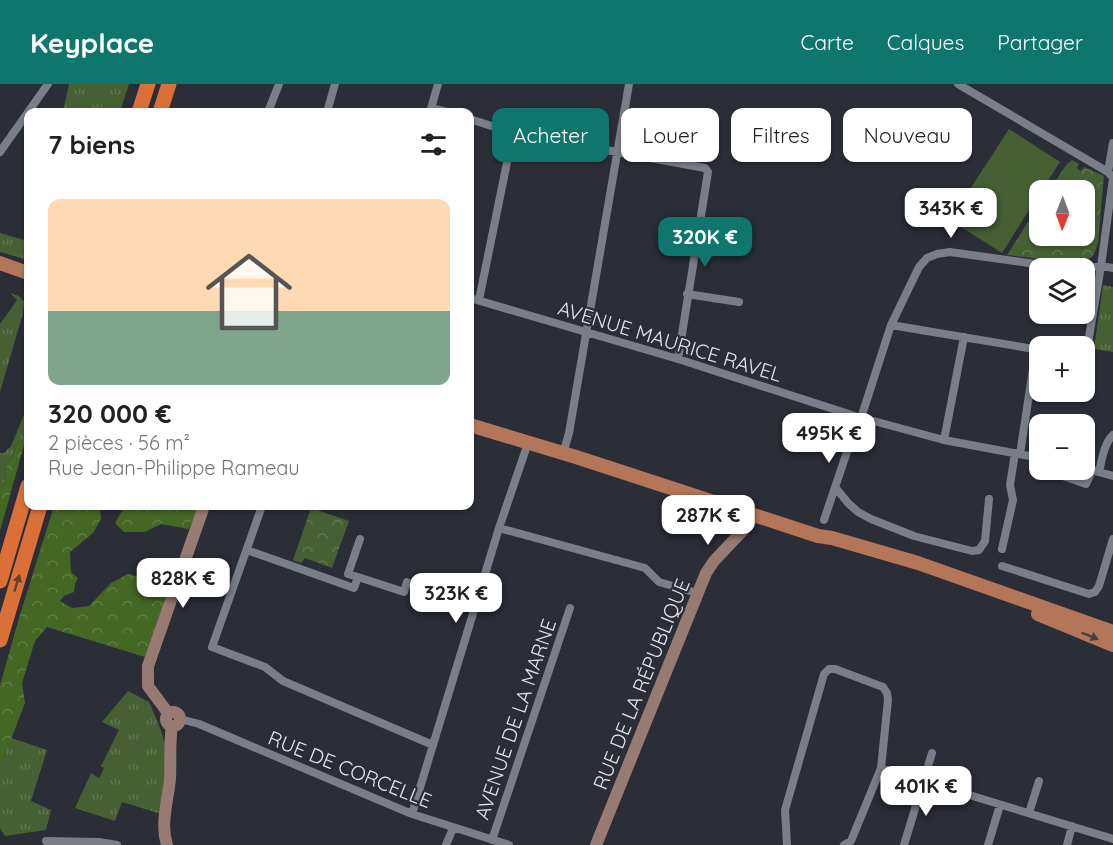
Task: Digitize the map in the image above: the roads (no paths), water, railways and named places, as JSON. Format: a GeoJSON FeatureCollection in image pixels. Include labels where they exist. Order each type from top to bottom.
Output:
{"type":"FeatureCollection","features":[{"type":"Feature","properties":{"kind":"highway"},"geometry":{"type":"LineString","coordinates":[[140,108],[148,84]]}},
{"type":"Feature","properties":{"kind":"highway"},"geometry":{"type":"LineString","coordinates":[[161,108],[169,84]]}},
{"type":"Feature","properties":{"kind":"highway"},"geometry":{"type":"LineString","coordinates":[[0,581],[24,500]]}},
{"type":"Feature","properties":{"kind":"highway"},"geometry":{"type":"LineString","coordinates":[[0,640],[39,510]]}},
{"type":"Feature","properties":{"kind":"main road"},"geometry":{"type":"LineString","coordinates":[[0,263],[24,272]]}},
{"type":"Feature","properties":{"kind":"main road"},"geometry":{"type":"LineString","coordinates":[[0,271],[24,277]]}},
{"type":"Feature","properties":{"kind":"main road"},"geometry":{"type":"LineString","coordinates":[[474,426],[818,536],[918,563],[1113,632]]}},
{"type":"Feature","properties":{"kind":"main road"},"geometry":{"type":"LineString","coordinates":[[818,536],[836,546],[971,589],[1113,645]]}},
{"type":"Feature","properties":{"kind":"street"},"geometry":{"type":"LineString","coordinates":[[31,108],[48,84]]}},
{"type":"Feature","properties":{"kind":"street"},"geometry":{"type":"LineString","coordinates":[[270,108],[279,84]]}},
{"type":"Feature","properties":{"kind":"street"},"geometry":{"type":"LineString","coordinates":[[328,108],[335,84]]}},
{"type":"Feature","properties":{"kind":"street"},"geometry":{"type":"LineString","coordinates":[[432,108],[438,84]]}},
{"type":"Feature","properties":{"kind":"street"},"geometry":{"type":"LineString","coordinates":[[563,454],[567,442],[629,84]]}},
{"type":"Feature","properties":{"kind":"street"},"geometry":{"type":"LineString","coordinates":[[958,84],[1111,176]]}},
{"type":"Feature","properties":{"kind":"street"},"geometry":{"type":"LineString","coordinates":[[0,152],[24,118]]}},
{"type":"Feature","properties":{"kind":"street"},"geometry":{"type":"LineString","coordinates":[[474,120],[492,126]]}},
{"type":"Feature","properties":{"kind":"street"},"geometry":{"type":"LineString","coordinates":[[1089,336],[1101,266],[1113,143]]}},
{"type":"Feature","properties":{"kind":"street"},"geometry":{"type":"LineString","coordinates":[[609,150],[705,168],[708,172],[678,359]]}},
{"type":"Feature","properties":{"kind":"street"},"geometry":{"type":"LineString","coordinates":[[474,299],[506,162]]}},
{"type":"Feature","properties":{"kind":"street"},"geometry":{"type":"LineString","coordinates":[[824,519],[847,442],[861,418],[891,325],[919,267],[927,258],[937,254],[958,253],[1029,263]]}},
{"type":"Feature","properties":{"kind":"street"},"geometry":{"type":"LineString","coordinates":[[1095,267],[1113,267]]}},
{"type":"Feature","properties":{"kind":"street"},"geometry":{"type":"LineString","coordinates":[[687,294],[739,302]]}},
{"type":"Feature","properties":{"kind":"street","name":"AVENUE MAURICE RAVEL"},"geometry":{"type":"LineString","coordinates":[[474,299],[678,359],[861,418],[944,440],[1029,456]]}},
{"type":"Feature","properties":{"kind":"street"},"geometry":{"type":"LineString","coordinates":[[891,325],[1029,348]]}},
{"type":"Feature","properties":{"kind":"street"},"geometry":{"type":"LineString","coordinates":[[944,440],[964,337]]}},
{"type":"Feature","properties":{"kind":"street"},"geometry":{"type":"LineString","coordinates":[[1002,549],[1013,500],[1010,485],[1029,394]]}},
{"type":"Feature","properties":{"kind":"street"},"geometry":{"type":"LineString","coordinates":[[1095,464],[1109,438],[1113,435]]}},
{"type":"Feature","properties":{"kind":"street"},"geometry":{"type":"LineString","coordinates":[[412,814],[499,528],[528,443]]}},
{"type":"Feature","properties":{"kind":"street"},"geometry":{"type":"LineString","coordinates":[[1095,470],[1113,476]]}},
{"type":"Feature","properties":{"kind":"street"},"geometry":{"type":"LineString","coordinates":[[1074,480],[1086,484],[1088,480]]}},
{"type":"Feature","properties":{"kind":"street"},"geometry":{"type":"LineString","coordinates":[[835,487],[858,512],[871,519],[914,536],[972,551],[979,550],[985,541],[988,499]]}},
{"type":"Feature","properties":{"kind":"street"},"geometry":{"type":"LineString","coordinates":[[176,722],[168,724],[165,721],[168,713],[148,686],[148,666],[203,510]]}},
{"type":"Feature","properties":{"kind":"street"},"geometry":{"type":"LineString","coordinates":[[261,510],[212,647],[265,667],[283,681],[434,745]]}},
{"type":"Feature","properties":{"kind":"street","name":"RUE DE LA RÉPUBLIQUE"},"geometry":{"type":"LineString","coordinates":[[596,845],[706,573],[714,561],[749,524],[752,514]]}},
{"type":"Feature","properties":{"kind":"street"},"geometry":{"type":"LineString","coordinates":[[499,528],[645,568],[659,582],[697,593]]}},
{"type":"Feature","properties":{"kind":"street"},"geometry":{"type":"LineString","coordinates":[[360,539],[348,574],[404,592],[408,582]]}},
{"type":"Feature","properties":{"kind":"street"},"geometry":{"type":"LineString","coordinates":[[1002,566],[1089,594],[1099,586],[1113,539]]}},
{"type":"Feature","properties":{"kind":"street"},"geometry":{"type":"LineString","coordinates":[[247,550],[354,588],[357,577]]}},
{"type":"Feature","properties":{"kind":"street","name":"AVENUE DE LA MARNE"},"geometry":{"type":"LineString","coordinates":[[500,843],[570,608]]}},
{"type":"Feature","properties":{"kind":"street"},"geometry":{"type":"LineString","coordinates":[[787,845],[786,810],[824,675],[829,669],[835,669],[883,687],[888,700],[881,768],[851,841],[844,845]]}},
{"type":"Feature","properties":{"kind":"street"},"geometry":{"type":"LineString","coordinates":[[167,845],[164,832],[170,781],[169,742],[176,722]]}},
{"type":"Feature","properties":{"kind":"street","name":"RUE DE CORCELLE"},"geometry":{"type":"LineString","coordinates":[[176,722],[209,728],[412,814],[500,843]]}},
{"type":"Feature","properties":{"kind":"street"},"geometry":{"type":"LineString","coordinates":[[904,845],[932,753]]}},
{"type":"Feature","properties":{"kind":"street"},"geometry":{"type":"LineString","coordinates":[[881,768],[1113,839]]}},
{"type":"Feature","properties":{"kind":"street"},"geometry":{"type":"LineString","coordinates":[[1029,813],[1039,781]]}},
{"type":"Feature","properties":{"kind":"street"},"geometry":{"type":"LineString","coordinates":[[988,845],[1000,805]]}},
{"type":"Feature","properties":{"kind":"street"},"geometry":{"type":"LineString","coordinates":[[1067,845],[1072,826]]}},
{"type":"Feature","properties":{"kind":"street"},"geometry":{"type":"LineString","coordinates":[[446,845],[453,828]]}},
{"type":"Feature","properties":{"kind":"street"},"geometry":{"type":"LineString","coordinates":[[46,841],[99,842],[117,845]]}}]}
